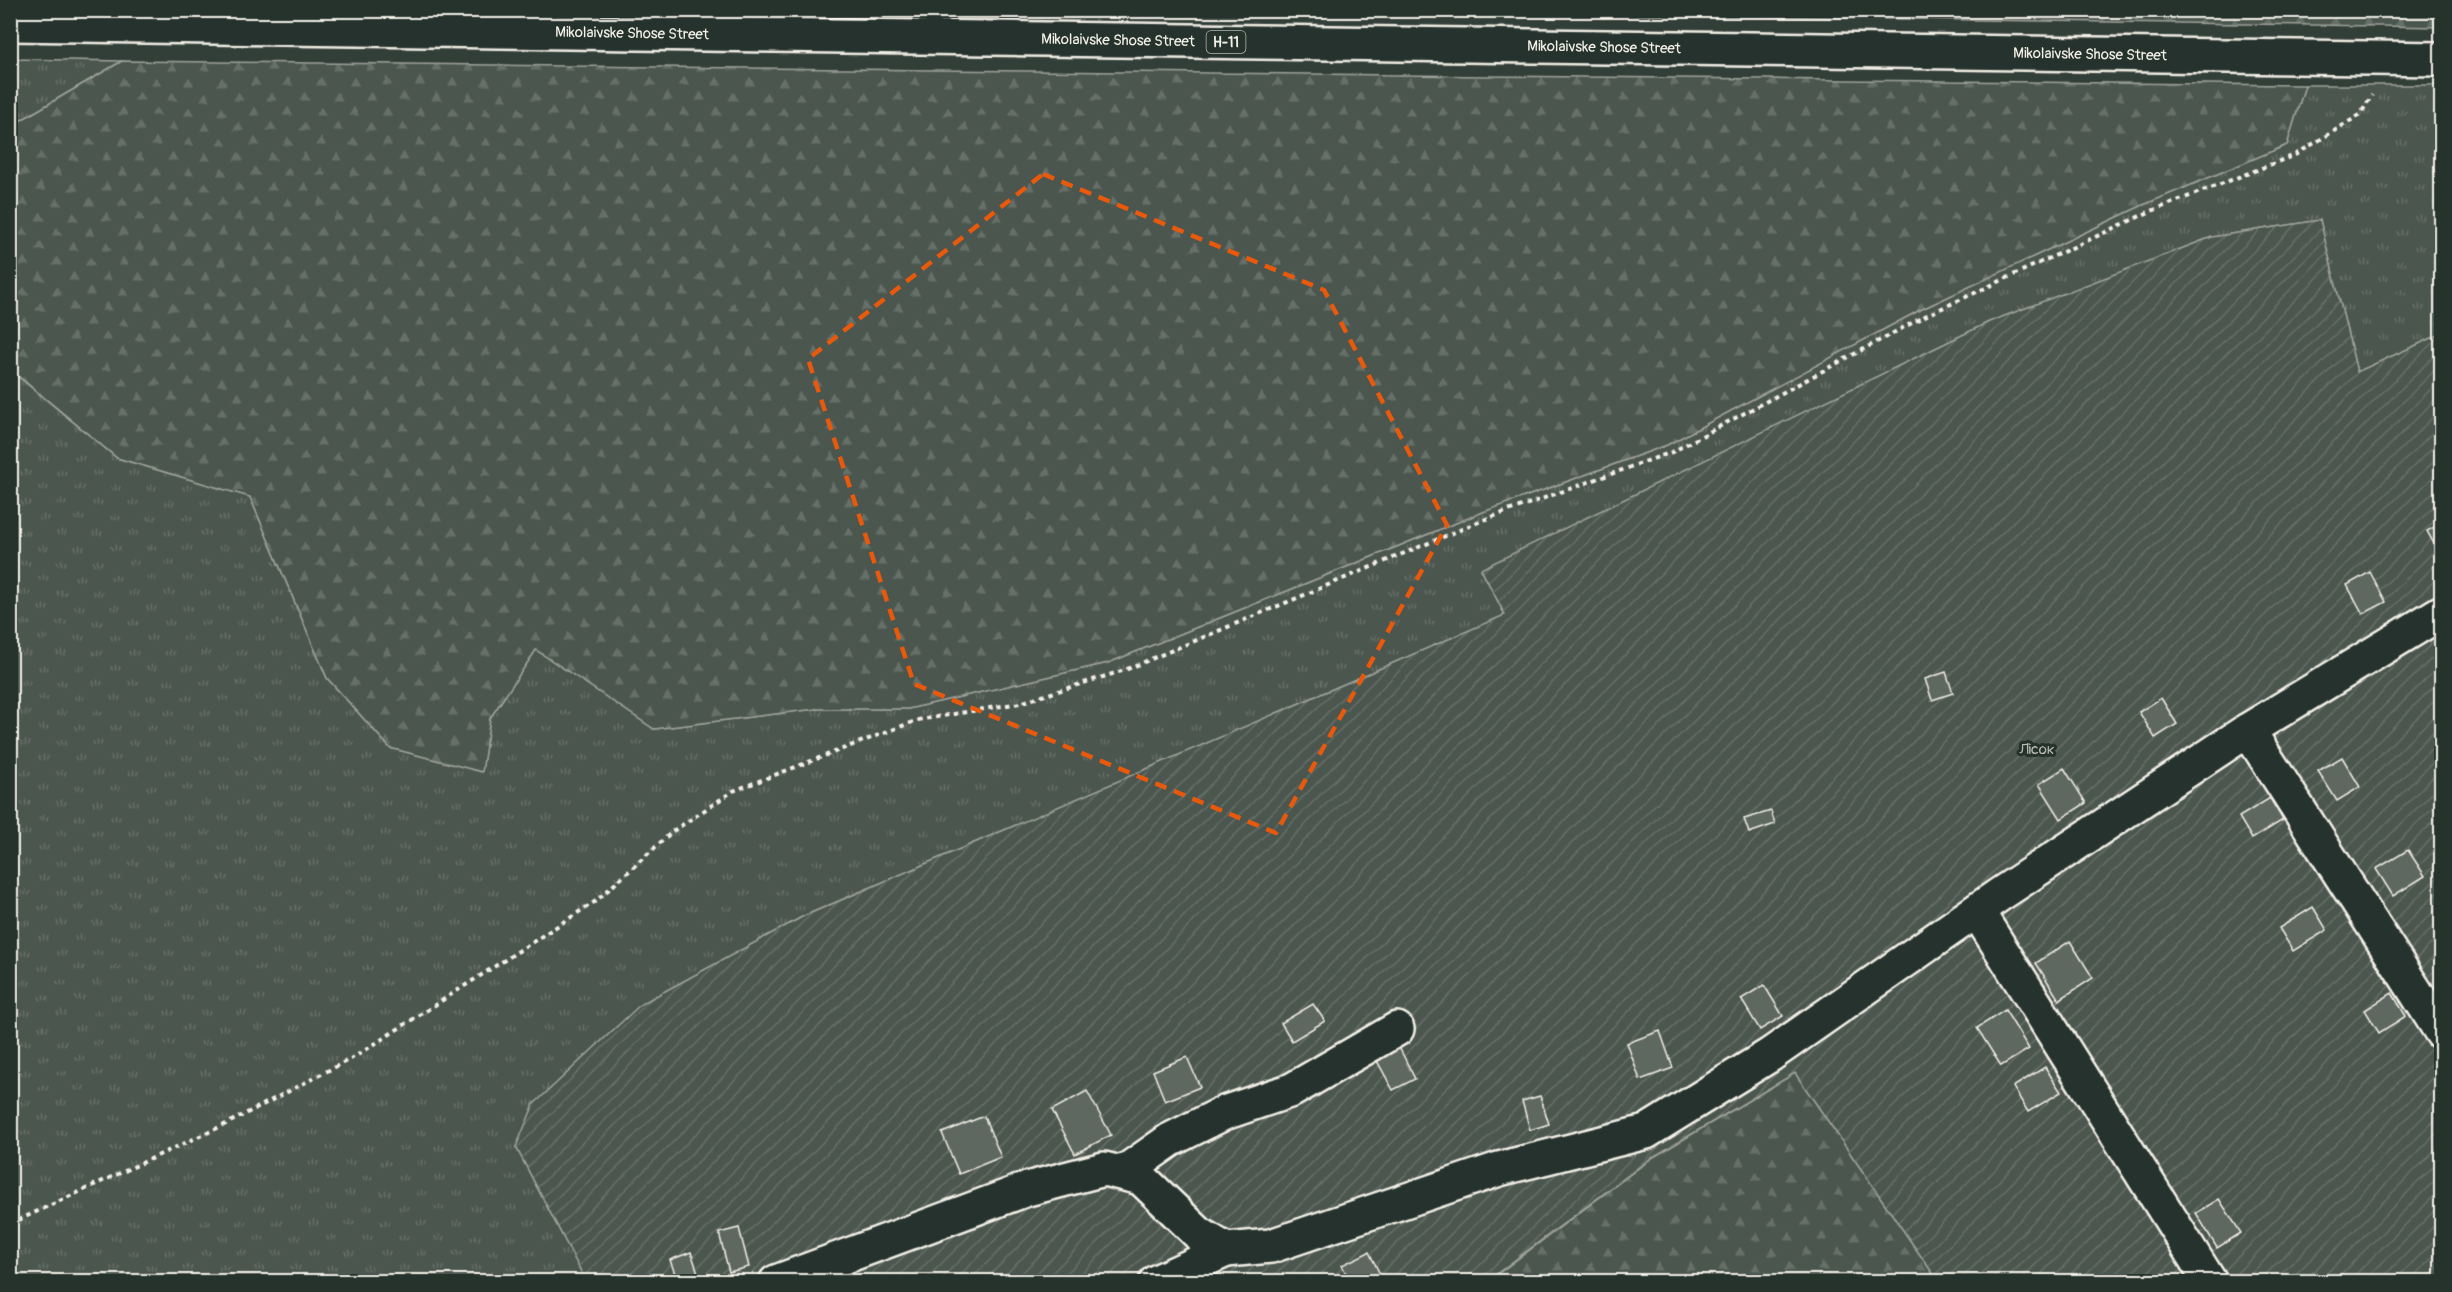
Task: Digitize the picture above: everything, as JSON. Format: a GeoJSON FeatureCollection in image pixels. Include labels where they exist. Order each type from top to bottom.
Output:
{"type":"FeatureCollection","features":[{"type":"Feature","properties":{"kind":"main road","name":"Mikolaivske Shose Street"},"geometry":{"type":"LineString","coordinates":[[10,24],[2442,59]]}},
{"type":"Feature","properties":{"kind":"main road"},"geometry":{"type":"LineString","coordinates":[[1156,1281],[1226,1250],[1272,1246],[1499,1170],[1646,1132],[1770,1055],[1977,911],[2248,730],[2442,612]]}},
{"type":"Feature","properties":{"kind":"main road"},"geometry":{"type":"LineString","coordinates":[[2248,730],[2442,1033]]}},
{"type":"Feature","properties":{"kind":"main road"},"geometry":{"type":"LineString","coordinates":[[1977,911],[2210,1281]]}},
{"type":"Feature","properties":{"kind":"main road"},"geometry":{"type":"LineString","coordinates":[[1123,1173],[1170,1140],[1224,1113],[1292,1090],[1397,1029]]}},
{"type":"Feature","properties":{"kind":"main road"},"geometry":{"type":"LineString","coordinates":[[776,1281],[1027,1189],[1104,1169],[1141,1178],[1199,1234],[1226,1250]]}},
{"type":"Feature","properties":{"kind":"path"},"geometry":{"type":"LineString","coordinates":[[10,1224],[226,1124],[356,1056],[596,901],[673,831],[733,791],[918,720],[1020,702],[1125,670],[1486,519],[1672,452],[1925,316],[2149,213],[2295,155],[2360,115],[2394,58]]}},
{"type":"Feature","properties":{"kind":"highlighted area"},"geometry":{"type":"Polygon","coordinates":[[[1043,174],[1324,290],[1447,525],[1276,833],[914,684],[808,359],[1043,174]]]}},
{"type":"Feature","properties":{"kind":"green space"},"geometry":{"type":"Polygon","coordinates":[[[1391,10],[2441,10],[2441,27],[1391,11],[1391,10]]]}},
{"type":"Feature","properties":{"kind":"green space"},"geometry":{"type":"Polygon","coordinates":[[[11,59],[122,61],[11,126],[11,59]]]}},
{"type":"Feature","properties":{"kind":"green space"},"geometry":{"type":"Polygon","coordinates":[[[122,61],[2305,85],[2287,145],[2143,205],[1920,310],[1667,445],[1483,512],[1108,663],[908,709],[816,709],[654,729],[536,650],[490,718],[482,772],[390,748],[327,678],[250,497],[117,458],[11,370],[11,126],[122,61]]]}},
{"type":"Feature","properties":{"kind":"green space"},"geometry":{"type":"Polygon","coordinates":[[[2305,85],[2441,85],[2441,334],[2357,372],[2320,220],[2212,237],[1989,322],[1481,569],[1505,615],[804,916],[641,1004],[516,1147],[586,1281],[11,1281],[10,370],[117,458],[250,497],[327,678],[390,748],[482,771],[490,718],[536,650],[654,729],[816,709],[908,709],[1108,663],[1483,512],[1667,445],[1920,310],[2143,205],[2287,145],[2305,85]]]}},
{"type":"Feature","properties":{"kind":"green space","name":"Лісок"},"geometry":{"type":"Polygon","coordinates":[[[2320,220],[2357,372],[2441,334],[2441,1281],[1938,1281],[1795,1073],[1651,1158],[1487,1281],[586,1281],[516,1147],[534,1104],[641,1004],[804,916],[1505,615],[1481,569],[1989,322],[2212,237],[2320,220]]]}},
{"type":"Feature","properties":{"kind":"green space"},"geometry":{"type":"Polygon","coordinates":[[[1795,1073],[1938,1281],[1487,1282],[1652,1158],[1795,1073]]]}},
{"type":"Feature","properties":{"kind":"building"},"geometry":{"type":"Polygon","coordinates":[[[2442,523],[2442,558],[2427,531],[2442,523]]]}},
{"type":"Feature","properties":{"kind":"building"},"geometry":{"type":"Polygon","coordinates":[[[2370,572],[2386,602],[2363,614],[2347,585],[2370,572]]]}},
{"type":"Feature","properties":{"kind":"building"},"geometry":{"type":"Polygon","coordinates":[[[1946,672],[1953,693],[1932,700],[1925,679],[1946,672]]]}},
{"type":"Feature","properties":{"kind":"building"},"geometry":{"type":"Polygon","coordinates":[[[2161,698],[2177,724],[2155,738],[2139,712],[2161,698]]]}},
{"type":"Feature","properties":{"kind":"building"},"geometry":{"type":"Polygon","coordinates":[[[2342,757],[2360,787],[2337,801],[2318,771],[2342,757]]]}},
{"type":"Feature","properties":{"kind":"building"},"geometry":{"type":"Polygon","coordinates":[[[2064,768],[2086,803],[2061,819],[2039,784],[2064,768]]]}},
{"type":"Feature","properties":{"kind":"building"},"geometry":{"type":"Polygon","coordinates":[[[2270,798],[2283,820],[2252,839],[2239,817],[2270,798]]]}},
{"type":"Feature","properties":{"kind":"building"},"geometry":{"type":"Polygon","coordinates":[[[1771,811],[1775,824],[1749,833],[1744,819],[1771,811]]]}},
{"type":"Feature","properties":{"kind":"building"},"geometry":{"type":"Polygon","coordinates":[[[2408,850],[2425,876],[2393,896],[2376,869],[2408,850]]]}},
{"type":"Feature","properties":{"kind":"building"},"geometry":{"type":"Polygon","coordinates":[[[2313,907],[2327,930],[2293,951],[2279,928],[2313,907]]]}},
{"type":"Feature","properties":{"kind":"building"},"geometry":{"type":"Polygon","coordinates":[[[2070,941],[2093,978],[2059,1000],[2036,963],[2070,941]]]}},
{"type":"Feature","properties":{"kind":"building"},"geometry":{"type":"Polygon","coordinates":[[[1764,985],[1783,1016],[1760,1030],[1741,999],[1764,985]]]}},
{"type":"Feature","properties":{"kind":"building"},"geometry":{"type":"Polygon","coordinates":[[[2392,993],[2406,1016],[2379,1033],[2365,1010],[2392,993]]]}},
{"type":"Feature","properties":{"kind":"building"},"geometry":{"type":"Polygon","coordinates":[[[1313,1004],[1325,1021],[1292,1041],[1281,1023],[1313,1004]]]}},
{"type":"Feature","properties":{"kind":"building"},"geometry":{"type":"Polygon","coordinates":[[[2005,1010],[2029,1049],[2001,1066],[1977,1028],[2005,1010]]]}},
{"type":"Feature","properties":{"kind":"building"},"geometry":{"type":"Polygon","coordinates":[[[1660,1031],[1673,1068],[1640,1080],[1627,1043],[1660,1031]]]}},
{"type":"Feature","properties":{"kind":"building"},"geometry":{"type":"Polygon","coordinates":[[[1399,1047],[1415,1079],[1393,1090],[1376,1059],[1399,1047]]]}},
{"type":"Feature","properties":{"kind":"building"},"geometry":{"type":"Polygon","coordinates":[[[1187,1057],[1200,1087],[1165,1101],[1153,1071],[1187,1057]]]}},
{"type":"Feature","properties":{"kind":"building"},"geometry":{"type":"Polygon","coordinates":[[[2045,1067],[2061,1092],[2028,1112],[2013,1087],[2045,1067]]]}},
{"type":"Feature","properties":{"kind":"building"},"geometry":{"type":"Polygon","coordinates":[[[1087,1091],[1111,1135],[1075,1154],[1052,1110],[1087,1091]]]}},
{"type":"Feature","properties":{"kind":"building"},"geometry":{"type":"Polygon","coordinates":[[[1540,1096],[1549,1124],[1530,1130],[1522,1101],[1540,1096]]]}},
{"type":"Feature","properties":{"kind":"building"},"geometry":{"type":"Polygon","coordinates":[[[984,1116],[1001,1157],[959,1174],[942,1133],[984,1116]]]}},
{"type":"Feature","properties":{"kind":"building"},"geometry":{"type":"Polygon","coordinates":[[[2219,1199],[2241,1233],[2217,1248],[2196,1213],[2219,1199]]]}},
{"type":"Feature","properties":{"kind":"building"},"geometry":{"type":"Polygon","coordinates":[[[739,1228],[749,1267],[729,1272],[719,1233],[739,1228]]]}},
{"type":"Feature","properties":{"kind":"building"},"geometry":{"type":"Polygon","coordinates":[[[691,1252],[701,1282],[678,1282],[670,1260],[691,1252]]]}},
{"type":"Feature","properties":{"kind":"building"},"geometry":{"type":"Polygon","coordinates":[[[1369,1252],[1384,1282],[1350,1282],[1342,1265],[1369,1252]]]}}]}
